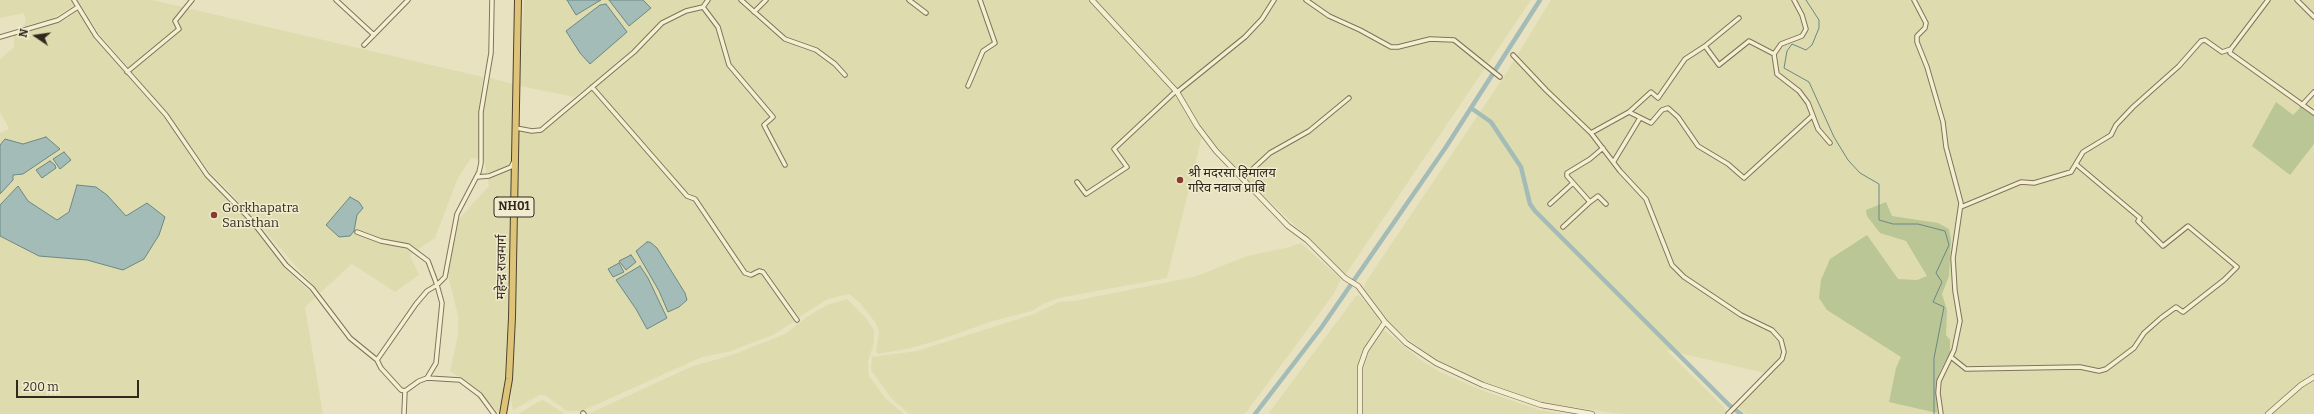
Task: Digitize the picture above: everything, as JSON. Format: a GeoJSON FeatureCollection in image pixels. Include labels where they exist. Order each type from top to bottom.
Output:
{"type":"FeatureCollection","features":[{"type":"Feature","properties":{"kind":"highway","name":"महेन्द्र राजमार्ग"},"geometry":{"type":"LineString","coordinates":[[504,414],[509,379],[511,333],[518,0]]}},
{"type":"Feature","properties":{"kind":"street"},"geometry":{"type":"LineString","coordinates":[[74,0],[96,36],[166,115],[207,175],[252,222],[286,265],[312,288],[350,338],[376,360],[381,368],[401,390],[405,391]]}},
{"type":"Feature","properties":{"kind":"street"},"geometry":{"type":"LineString","coordinates":[[127,72],[179,29],[175,20],[192,0]]}},
{"type":"Feature","properties":{"kind":"street"},"geometry":{"type":"LineString","coordinates":[[336,0],[374,35]]}},
{"type":"Feature","properties":{"kind":"street"},"geometry":{"type":"LineString","coordinates":[[364,45],[408,0]]}},
{"type":"Feature","properties":{"kind":"street"},"geometry":{"type":"LineString","coordinates":[[376,360],[416,304],[427,291],[438,284],[445,277],[457,214],[477,177],[481,163],[481,112],[491,53],[492,0]]}},
{"type":"Feature","properties":{"kind":"street"},"geometry":{"type":"LineString","coordinates":[[516,128],[532,131],[541,130],[634,52],[662,23],[686,10],[703,7],[708,0]]}},
{"type":"Feature","properties":{"kind":"street"},"geometry":{"type":"LineString","coordinates":[[741,0],[785,39],[816,50],[835,64],[845,75]]}},
{"type":"Feature","properties":{"kind":"street"},"geometry":{"type":"LineString","coordinates":[[754,12],[766,0]]}},
{"type":"Feature","properties":{"kind":"street"},"geometry":{"type":"LineString","coordinates":[[909,0],[926,14]]}},
{"type":"Feature","properties":{"kind":"street"},"geometry":{"type":"LineString","coordinates":[[968,86],[983,51],[995,43],[980,0]]}},
{"type":"Feature","properties":{"kind":"street"},"geometry":{"type":"LineString","coordinates":[[1092,0],[1176,92],[1203,136],[1288,226],[1307,240],[1345,278],[1358,286],[1384,322],[1419,352],[1455,374],[1541,405],[1592,414]]}},
{"type":"Feature","properties":{"kind":"street"},"geometry":{"type":"LineString","coordinates":[[1077,182],[1086,194],[1127,167],[1114,149],[1176,92],[1245,37],[1262,19],[1274,0]]}},
{"type":"Feature","properties":{"kind":"street"},"geometry":{"type":"LineString","coordinates":[[1306,0],[1329,16],[1360,30],[1391,47],[1398,47],[1430,39],[1454,40],[1486,68],[1499,76]]}},
{"type":"Feature","properties":{"kind":"street"},"geometry":{"type":"LineString","coordinates":[[1794,0],[1802,15],[1806,29],[1802,36],[1781,44],[1774,54],[1777,74],[1799,91],[1808,103],[1818,130],[1830,143]]}},
{"type":"Feature","properties":{"kind":"street"},"geometry":{"type":"LineString","coordinates":[[1914,0],[1926,23],[1924,30],[1917,36],[1917,42],[1927,67],[1944,122],[1946,147],[1961,207],[1954,237],[1953,258],[1955,291],[1960,321],[1951,357],[1939,381],[1938,393],[1941,414]]}},
{"type":"Feature","properties":{"kind":"street"},"geometry":{"type":"LineString","coordinates":[[1961,207],[2021,182],[2030,183],[2071,172],[2083,152],[2111,135],[2116,125],[2132,107],[2179,66],[2201,41],[2205,40],[2222,52],[2231,49],[2268,0]]}},
{"type":"Feature","properties":{"kind":"street"},"geometry":{"type":"LineString","coordinates":[[2297,0],[2314,17]]}},
{"type":"Feature","properties":{"kind":"street"},"geometry":{"type":"LineString","coordinates":[[0,37],[58,20],[78,7]]}},
{"type":"Feature","properties":{"kind":"street"},"geometry":{"type":"LineString","coordinates":[[703,7],[718,27],[730,64],[773,117],[764,124],[785,165]]}},
{"type":"Feature","properties":{"kind":"street"},"geometry":{"type":"LineString","coordinates":[[1591,133],[1629,112],[1651,92],[1658,98],[1686,59],[1705,46],[1739,18]]}},
{"type":"Feature","properties":{"kind":"street"},"geometry":{"type":"LineString","coordinates":[[1705,46],[1719,65],[1749,40],[1774,54]]}},
{"type":"Feature","properties":{"kind":"street"},"geometry":{"type":"LineString","coordinates":[[2231,49],[2230,53],[2314,114]]}},
{"type":"Feature","properties":{"kind":"street"},"geometry":{"type":"LineString","coordinates":[[1513,55],[1546,90],[1591,133],[1614,161],[1620,171],[1646,199],[1672,265],[1684,277],[1741,315],[1772,330],[1781,340],[1784,352],[1782,359],[1729,412]]}},
{"type":"Feature","properties":{"kind":"street"},"geometry":{"type":"LineString","coordinates":[[592,87],[687,196],[695,199],[745,272],[751,274],[759,271],[763,272],[797,320]]}},
{"type":"Feature","properties":{"kind":"street"},"geometry":{"type":"LineString","coordinates":[[2302,105],[2314,92]]}},
{"type":"Feature","properties":{"kind":"street"},"geometry":{"type":"LineString","coordinates":[[1243,178],[1270,153],[1309,131],[1350,98]]}},
{"type":"Feature","properties":{"kind":"street"},"geometry":{"type":"LineString","coordinates":[[1629,112],[1651,123],[1662,110],[1668,108],[1678,117],[1698,146],[1728,164],[1744,178],[1812,116]]}},
{"type":"Feature","properties":{"kind":"street"},"geometry":{"type":"LineString","coordinates":[[1614,161],[1618,158],[1640,118]]}},
{"type":"Feature","properties":{"kind":"street"},"geometry":{"type":"LineString","coordinates":[[1590,202],[1567,176],[1568,172],[1590,159],[1603,148]]}},
{"type":"Feature","properties":{"kind":"street"},"geometry":{"type":"LineString","coordinates":[[477,177],[489,176],[510,167],[515,159]]}},
{"type":"Feature","properties":{"kind":"street"},"geometry":{"type":"LineString","coordinates":[[1951,357],[1966,369],[2080,367],[2099,371],[2106,369],[2134,348],[2144,333],[2161,318],[2176,307],[2183,312],[2224,280],[2237,267],[2188,226],[2162,246],[2144,229],[2138,221],[2140,218],[2076,165]]}},
{"type":"Feature","properties":{"kind":"street"},"geometry":{"type":"LineString","coordinates":[[1550,204],[1573,183]]}},
{"type":"Feature","properties":{"kind":"street"},"geometry":{"type":"LineString","coordinates":[[1563,227],[1598,196],[1606,204]]}},
{"type":"Feature","properties":{"kind":"street"},"geometry":{"type":"LineString","coordinates":[[357,232],[386,242],[408,246],[428,261],[438,284],[442,303],[436,363],[427,378]]}},
{"type":"Feature","properties":{"kind":"street"},"geometry":{"type":"LineString","coordinates":[[1360,414],[1360,367],[1366,350],[1384,322]]}},
{"type":"Feature","properties":{"kind":"street"},"geometry":{"type":"LineString","coordinates":[[2268,414],[2301,385],[2314,377]]}},
{"type":"Feature","properties":{"kind":"street"},"geometry":{"type":"LineString","coordinates":[[405,391],[419,381],[427,378],[460,380],[480,395],[494,414]]}},
{"type":"Feature","properties":{"kind":"street"},"geometry":{"type":"LineString","coordinates":[[404,414],[405,391]]}},
{"type":"Feature","properties":{"kind":"shaded area"},"geometry":{"type":"Polygon","coordinates":[[[0,0],[71,0],[74,6],[51,19],[22,27],[26,22],[24,13],[0,18],[0,0]]]}},
{"type":"Feature","properties":{"kind":"shaded area"},"geometry":{"type":"Polygon","coordinates":[[[77,0],[152,0],[483,77],[479,113],[479,159],[471,158],[458,178],[435,238],[410,255],[419,275],[395,292],[352,264],[320,293],[228,190],[210,173],[167,113],[100,35],[77,0]]]}},
{"type":"Feature","properties":{"kind":"shaded area"},"geometry":{"type":"Polygon","coordinates":[[[524,0],[1531,0],[1346,274],[1235,168],[1203,132],[1167,278],[1059,298],[1043,304],[1032,311],[993,321],[939,340],[911,348],[878,354],[876,351],[879,331],[875,322],[860,303],[849,294],[828,299],[799,317],[764,268],[753,272],[747,271],[694,196],[686,191],[592,84],[574,97],[520,86],[524,0]]]}},
{"type":"Feature","properties":{"kind":"shaded area"},"geometry":{"type":"Polygon","coordinates":[[[1551,0],[2314,0],[2314,414],[1746,414],[1737,406],[1769,374],[1666,350],[1723,406],[1727,412],[1725,414],[1621,414],[1540,402],[1486,385],[1454,371],[1436,360],[1392,327],[1363,289],[1367,280],[1503,78],[1551,0]]]}},
{"type":"Feature","properties":{"kind":"shaded area"},"geometry":{"type":"Polygon","coordinates":[[[78,11],[102,46],[170,125],[201,172],[248,221],[295,278],[316,297],[305,307],[323,414],[0,414],[0,133],[9,129],[0,112],[0,59],[14,47],[14,35],[66,19],[78,11]]]}},
{"type":"Feature","properties":{"kind":"shaded area"},"geometry":{"type":"Polygon","coordinates":[[[487,77],[513,84],[508,314],[504,388],[499,413],[471,385],[450,371],[458,335],[458,316],[448,275],[457,221],[489,186],[484,160],[482,160],[482,122],[487,77]]]}},
{"type":"Feature","properties":{"kind":"shaded area"},"geometry":{"type":"Polygon","coordinates":[[[592,91],[634,137],[684,196],[693,200],[745,275],[750,277],[760,273],[763,274],[795,321],[773,335],[728,352],[702,357],[582,411],[567,411],[545,395],[539,395],[513,410],[511,401],[515,319],[519,135],[521,132],[540,132],[592,91]]]}},
{"type":"Feature","properties":{"kind":"shaded area"},"geometry":{"type":"Polygon","coordinates":[[[1301,243],[1341,279],[1333,295],[1245,414],[909,414],[891,398],[871,370],[872,357],[917,351],[1034,314],[1059,302],[1074,301],[1194,277],[1247,256],[1290,247],[1301,243]]]}},
{"type":"Feature","properties":{"kind":"shaded area"},"geometry":{"type":"Polygon","coordinates":[[[1359,295],[1378,317],[1380,323],[1364,353],[1358,414],[1268,414],[1356,296],[1359,295]]]}},
{"type":"Feature","properties":{"kind":"shaded area"},"geometry":{"type":"Polygon","coordinates":[[[847,299],[865,317],[874,330],[874,343],[868,361],[869,376],[886,399],[904,414],[588,414],[693,366],[732,355],[785,334],[808,316],[827,305],[847,299]]]}},
{"type":"Feature","properties":{"kind":"shaded area"},"geometry":{"type":"Polygon","coordinates":[[[1383,329],[1421,360],[1440,372],[1481,390],[1540,410],[1564,414],[1362,414],[1363,365],[1373,341],[1383,329]]]}},
{"type":"Feature","properties":{"kind":"shaded area"},"geometry":{"type":"Polygon","coordinates":[[[543,400],[565,414],[518,414],[538,402],[543,400]]]}},
{"type":"Feature","properties":{"kind":"green space"},"geometry":{"type":"Polygon","coordinates":[[[2276,102],[2293,115],[2301,107],[2314,115],[2314,144],[2290,175],[2252,146],[2276,102]]]}},
{"type":"Feature","properties":{"kind":"green space"},"geometry":{"type":"Polygon","coordinates":[[[1886,202],[1892,216],[1938,223],[1949,229],[1951,240],[1949,276],[1942,294],[1947,310],[1946,335],[1950,340],[1950,353],[1941,369],[1936,384],[1937,413],[1889,402],[1896,368],[1901,357],[1827,310],[1819,298],[1821,280],[1830,259],[1867,235],[1898,279],[1917,280],[1927,276],[1906,241],[1880,233],[1867,216],[1866,210],[1886,202]]]}},
{"type":"Feature","properties":{"kind":"water"},"geometry":{"type":"Polygon","coordinates":[[[567,0],[601,0],[576,15],[567,0]]]}},
{"type":"Feature","properties":{"kind":"water"},"geometry":{"type":"Polygon","coordinates":[[[609,0],[643,0],[651,8],[629,26],[609,0]]]}},
{"type":"Feature","properties":{"kind":"water"},"geometry":{"type":"Polygon","coordinates":[[[606,4],[627,32],[590,64],[580,53],[566,31],[600,5],[606,4]]]}},
{"type":"Feature","properties":{"kind":"water"},"geometry":{"type":"Polygon","coordinates":[[[46,137],[60,149],[23,174],[13,175],[13,180],[0,194],[0,145],[5,139],[23,144],[46,137]]]}},
{"type":"Feature","properties":{"kind":"water"},"geometry":{"type":"Polygon","coordinates":[[[64,152],[71,160],[60,169],[53,159],[64,152]]]}},
{"type":"Feature","properties":{"kind":"water"},"geometry":{"type":"Polygon","coordinates":[[[50,161],[56,168],[42,178],[36,170],[50,161]]]}},
{"type":"Feature","properties":{"kind":"water"},"geometry":{"type":"Polygon","coordinates":[[[77,185],[96,187],[107,195],[126,216],[147,203],[165,217],[159,235],[144,259],[123,270],[87,260],[39,256],[0,236],[0,205],[18,186],[28,201],[57,220],[69,212],[77,185]]]}},
{"type":"Feature","properties":{"kind":"water"},"geometry":{"type":"Polygon","coordinates":[[[350,197],[359,202],[363,208],[357,215],[354,231],[350,236],[339,237],[326,225],[350,197]]]}},
{"type":"Feature","properties":{"kind":"water"},"geometry":{"type":"Polygon","coordinates":[[[647,242],[650,242],[657,248],[685,293],[687,300],[679,307],[668,312],[659,291],[636,251],[647,242]]]}},
{"type":"Feature","properties":{"kind":"water"},"geometry":{"type":"Polygon","coordinates":[[[631,255],[636,262],[626,270],[619,261],[631,255]]]}},
{"type":"Feature","properties":{"kind":"water"},"geometry":{"type":"Polygon","coordinates":[[[619,263],[624,272],[613,277],[608,269],[619,263]]]}},
{"type":"Feature","properties":{"kind":"water"},"geometry":{"type":"Polygon","coordinates":[[[640,266],[648,278],[667,318],[647,329],[636,309],[616,280],[640,266]]]}},
{"type":"Feature","properties":{"kind":"waterway"},"geometry":{"type":"LineString","coordinates":[[1255,414],[1321,328],[1446,147],[1540,0]]}},
{"type":"Feature","properties":{"kind":"waterway"},"geometry":{"type":"LineString","coordinates":[[1806,0],[1819,20],[1819,28],[1812,45],[1806,50],[1792,44],[1787,51],[1784,68],[1809,82],[1834,137],[1848,160],[1860,173],[1879,184],[1879,220],[1893,224],[1918,224],[1945,231],[1949,245],[1936,273],[1942,282],[1933,302],[1944,307],[1934,358],[1934,414]]}},
{"type":"Feature","properties":{"kind":"waterway"},"geometry":{"type":"LineString","coordinates":[[1471,108],[1491,122],[1521,167],[1530,204],[1535,211],[1729,405],[1741,414]]}},
{"type":"Feature","properties":{"kind":"place","name":"श्री मदरसा हिमालय गरिव नवाज प्राबि"},"geometry":{"type":"Point","coordinates":[1180,180]}},
{"type":"Feature","properties":{"kind":"place","name":"Gorkhapatra Sansthan"},"geometry":{"type":"Point","coordinates":[214,215]}}]}
